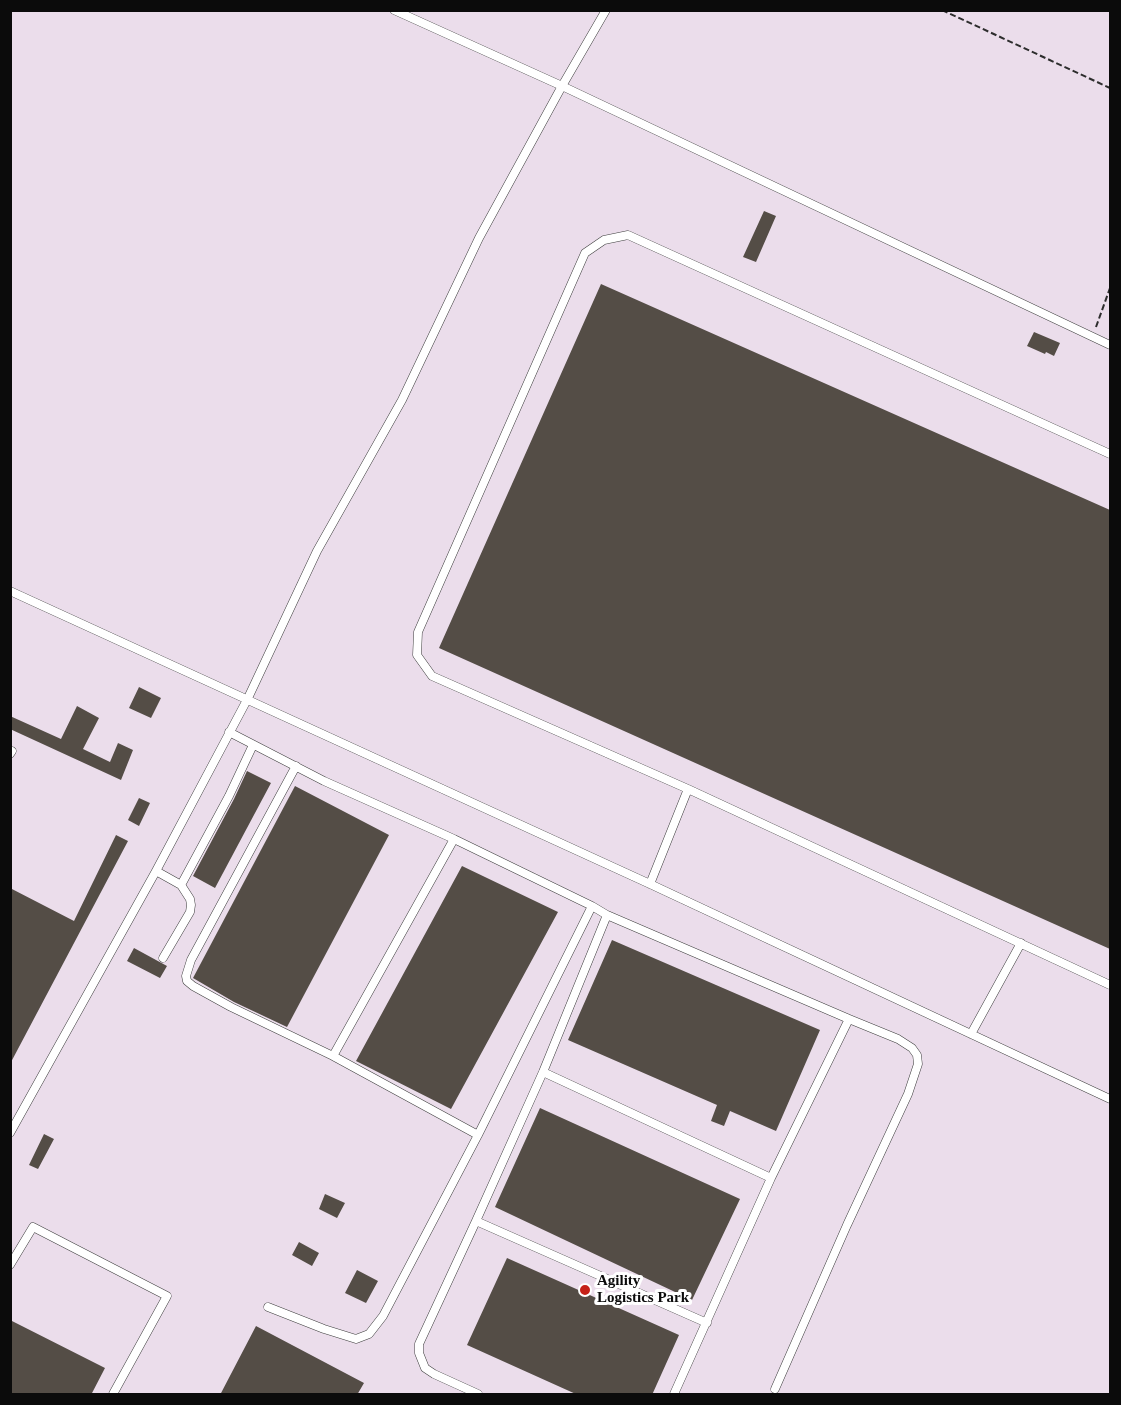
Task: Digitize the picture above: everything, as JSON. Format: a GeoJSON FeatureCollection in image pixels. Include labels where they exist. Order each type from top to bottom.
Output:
{"type":"FeatureCollection","features":[{"type":"Feature","properties":{"kind":"lane"},"geometry":{"type":"LineString","coordinates":[[394,10],[562,86],[1110,345]]}},
{"type":"Feature","properties":{"kind":"lane"},"geometry":{"type":"LineString","coordinates":[[10,1133],[156,871],[230,732],[317,551],[402,400],[479,238],[606,10]]}},
{"type":"Feature","properties":{"kind":"lane"},"geometry":{"type":"LineString","coordinates":[[1110,454],[628,235],[604,240],[585,253],[418,632],[417,655],[432,676],[688,789],[1110,985]]}},
{"type":"Feature","properties":{"kind":"lane"},"geometry":{"type":"LineString","coordinates":[[10,591],[248,698],[1110,1099]]}},
{"type":"Feature","properties":{"kind":"lane"},"geometry":{"type":"LineString","coordinates":[[230,732],[607,915],[898,1039],[912,1048],[917,1055],[918,1064],[908,1094],[775,1389]]}},
{"type":"Feature","properties":{"kind":"lane"},"geometry":{"type":"LineString","coordinates":[[181,885],[254,745]]}},
{"type":"Feature","properties":{"kind":"lane"},"geometry":{"type":"LineString","coordinates":[[296,766],[191,960],[186,976],[187,981],[231,1007],[333,1056],[478,1135]]}},
{"type":"Feature","properties":{"kind":"lane"},"geometry":{"type":"LineString","coordinates":[[650,884],[688,789]]}},
{"type":"Feature","properties":{"kind":"lane"},"geometry":{"type":"LineString","coordinates":[[333,1056],[454,839]]}},
{"type":"Feature","properties":{"kind":"lane"},"geometry":{"type":"LineString","coordinates":[[156,871],[181,885],[191,904],[190,912],[163,958]]}},
{"type":"Feature","properties":{"kind":"lane"},"geometry":{"type":"LineString","coordinates":[[268,1307],[356,1339],[369,1334],[383,1316],[478,1135],[592,906]]}},
{"type":"Feature","properties":{"kind":"lane"},"geometry":{"type":"LineString","coordinates":[[478,1395],[425,1368],[419,1353],[419,1344],[543,1072],[607,915]]}},
{"type":"Feature","properties":{"kind":"lane"},"geometry":{"type":"LineString","coordinates":[[971,1034],[1020,943]]}},
{"type":"Feature","properties":{"kind":"lane"},"geometry":{"type":"LineString","coordinates":[[674,1395],[771,1178],[849,1018]]}},
{"type":"Feature","properties":{"kind":"lane"},"geometry":{"type":"LineString","coordinates":[[543,1072],[771,1178]]}},
{"type":"Feature","properties":{"kind":"lane"},"geometry":{"type":"LineString","coordinates":[[476,1221],[707,1323]]}},
{"type":"Feature","properties":{"kind":"lane"},"geometry":{"type":"LineString","coordinates":[[10,1265],[33,1227],[167,1296],[113,1395]]}},
{"type":"Feature","properties":{"kind":"path"},"geometry":{"type":"LineString","coordinates":[[942,10],[1110,88]]}},
{"type":"Feature","properties":{"kind":"path"},"geometry":{"type":"LineString","coordinates":[[1092,337],[1110,288]]}},
{"type":"Feature","properties":{"kind":"shaded area"},"geometry":{"type":"Polygon","coordinates":[[[11,11],[1110,11],[1110,1394],[11,1394],[11,11]]]}},
{"type":"Feature","properties":{"kind":"building"},"geometry":{"type":"Polygon","coordinates":[[[764,211],[776,216],[756,262],[743,257],[764,211]]]}},
{"type":"Feature","properties":{"kind":"building"},"geometry":{"type":"Polygon","coordinates":[[[601,284],[1110,510],[1110,949],[439,648],[601,284]]]}},
{"type":"Feature","properties":{"kind":"building"},"geometry":{"type":"Polygon","coordinates":[[[1034,332],[1060,343],[1054,356],[1027,346],[1034,332]]]}},
{"type":"Feature","properties":{"kind":"building"},"geometry":{"type":"Polygon","coordinates":[[[139,687],[161,698],[151,718],[129,708],[139,687]]]}},
{"type":"Feature","properties":{"kind":"building"},"geometry":{"type":"Polygon","coordinates":[[[77,706],[99,718],[83,749],[110,762],[118,743],[133,750],[121,780],[10,729],[10,716],[61,739],[77,706]]]}},
{"type":"Feature","properties":{"kind":"building"},"geometry":{"type":"Polygon","coordinates":[[[247,771],[271,783],[215,888],[193,876],[247,771]]]}},
{"type":"Feature","properties":{"kind":"building"},"geometry":{"type":"Polygon","coordinates":[[[295,786],[389,835],[287,1027],[234,1002],[193,978],[295,786]]]}},
{"type":"Feature","properties":{"kind":"building"},"geometry":{"type":"Polygon","coordinates":[[[139,798],[150,803],[139,826],[128,820],[139,798]]]}},
{"type":"Feature","properties":{"kind":"building"},"geometry":{"type":"Polygon","coordinates":[[[116,835],[128,841],[10,1064],[10,888],[74,921],[116,835]]]}},
{"type":"Feature","properties":{"kind":"building"},"geometry":{"type":"Polygon","coordinates":[[[462,866],[558,912],[451,1109],[356,1061],[462,866]]]}},
{"type":"Feature","properties":{"kind":"building"},"geometry":{"type":"Polygon","coordinates":[[[612,940],[820,1030],[776,1131],[730,1111],[724,1126],[711,1121],[717,1105],[568,1040],[612,940]]]}},
{"type":"Feature","properties":{"kind":"building"},"geometry":{"type":"Polygon","coordinates":[[[134,948],[167,966],[160,978],[127,961],[134,948]]]}},
{"type":"Feature","properties":{"kind":"building"},"geometry":{"type":"Polygon","coordinates":[[[540,1108],[740,1199],[692,1300],[495,1207],[540,1108]]]}},
{"type":"Feature","properties":{"kind":"building"},"geometry":{"type":"Polygon","coordinates":[[[44,1134],[54,1139],[38,1169],[29,1165],[44,1134]]]}},
{"type":"Feature","properties":{"kind":"building"},"geometry":{"type":"Polygon","coordinates":[[[325,1194],[345,1203],[337,1218],[319,1209],[325,1194]]]}},
{"type":"Feature","properties":{"kind":"building"},"geometry":{"type":"Polygon","coordinates":[[[299,1242],[319,1253],[312,1266],[292,1255],[299,1242]]]}},
{"type":"Feature","properties":{"kind":"building"},"geometry":{"type":"Polygon","coordinates":[[[507,1258],[679,1335],[652,1395],[578,1395],[467,1345],[507,1258]]]}},
{"type":"Feature","properties":{"kind":"building"},"geometry":{"type":"Polygon","coordinates":[[[357,1270],[378,1281],[366,1303],[345,1293],[357,1270]]]}},
{"type":"Feature","properties":{"kind":"building"},"geometry":{"type":"Polygon","coordinates":[[[10,1320],[105,1368],[91,1395],[10,1395],[10,1320]]]}},
{"type":"Feature","properties":{"kind":"building"},"geometry":{"type":"Polygon","coordinates":[[[256,1326],[364,1383],[357,1395],[220,1395],[256,1326]]]}},
{"type":"Feature","properties":{"kind":"place","name":"Agility Logistics Park"},"geometry":{"type":"Point","coordinates":[585,1290]}}]}
